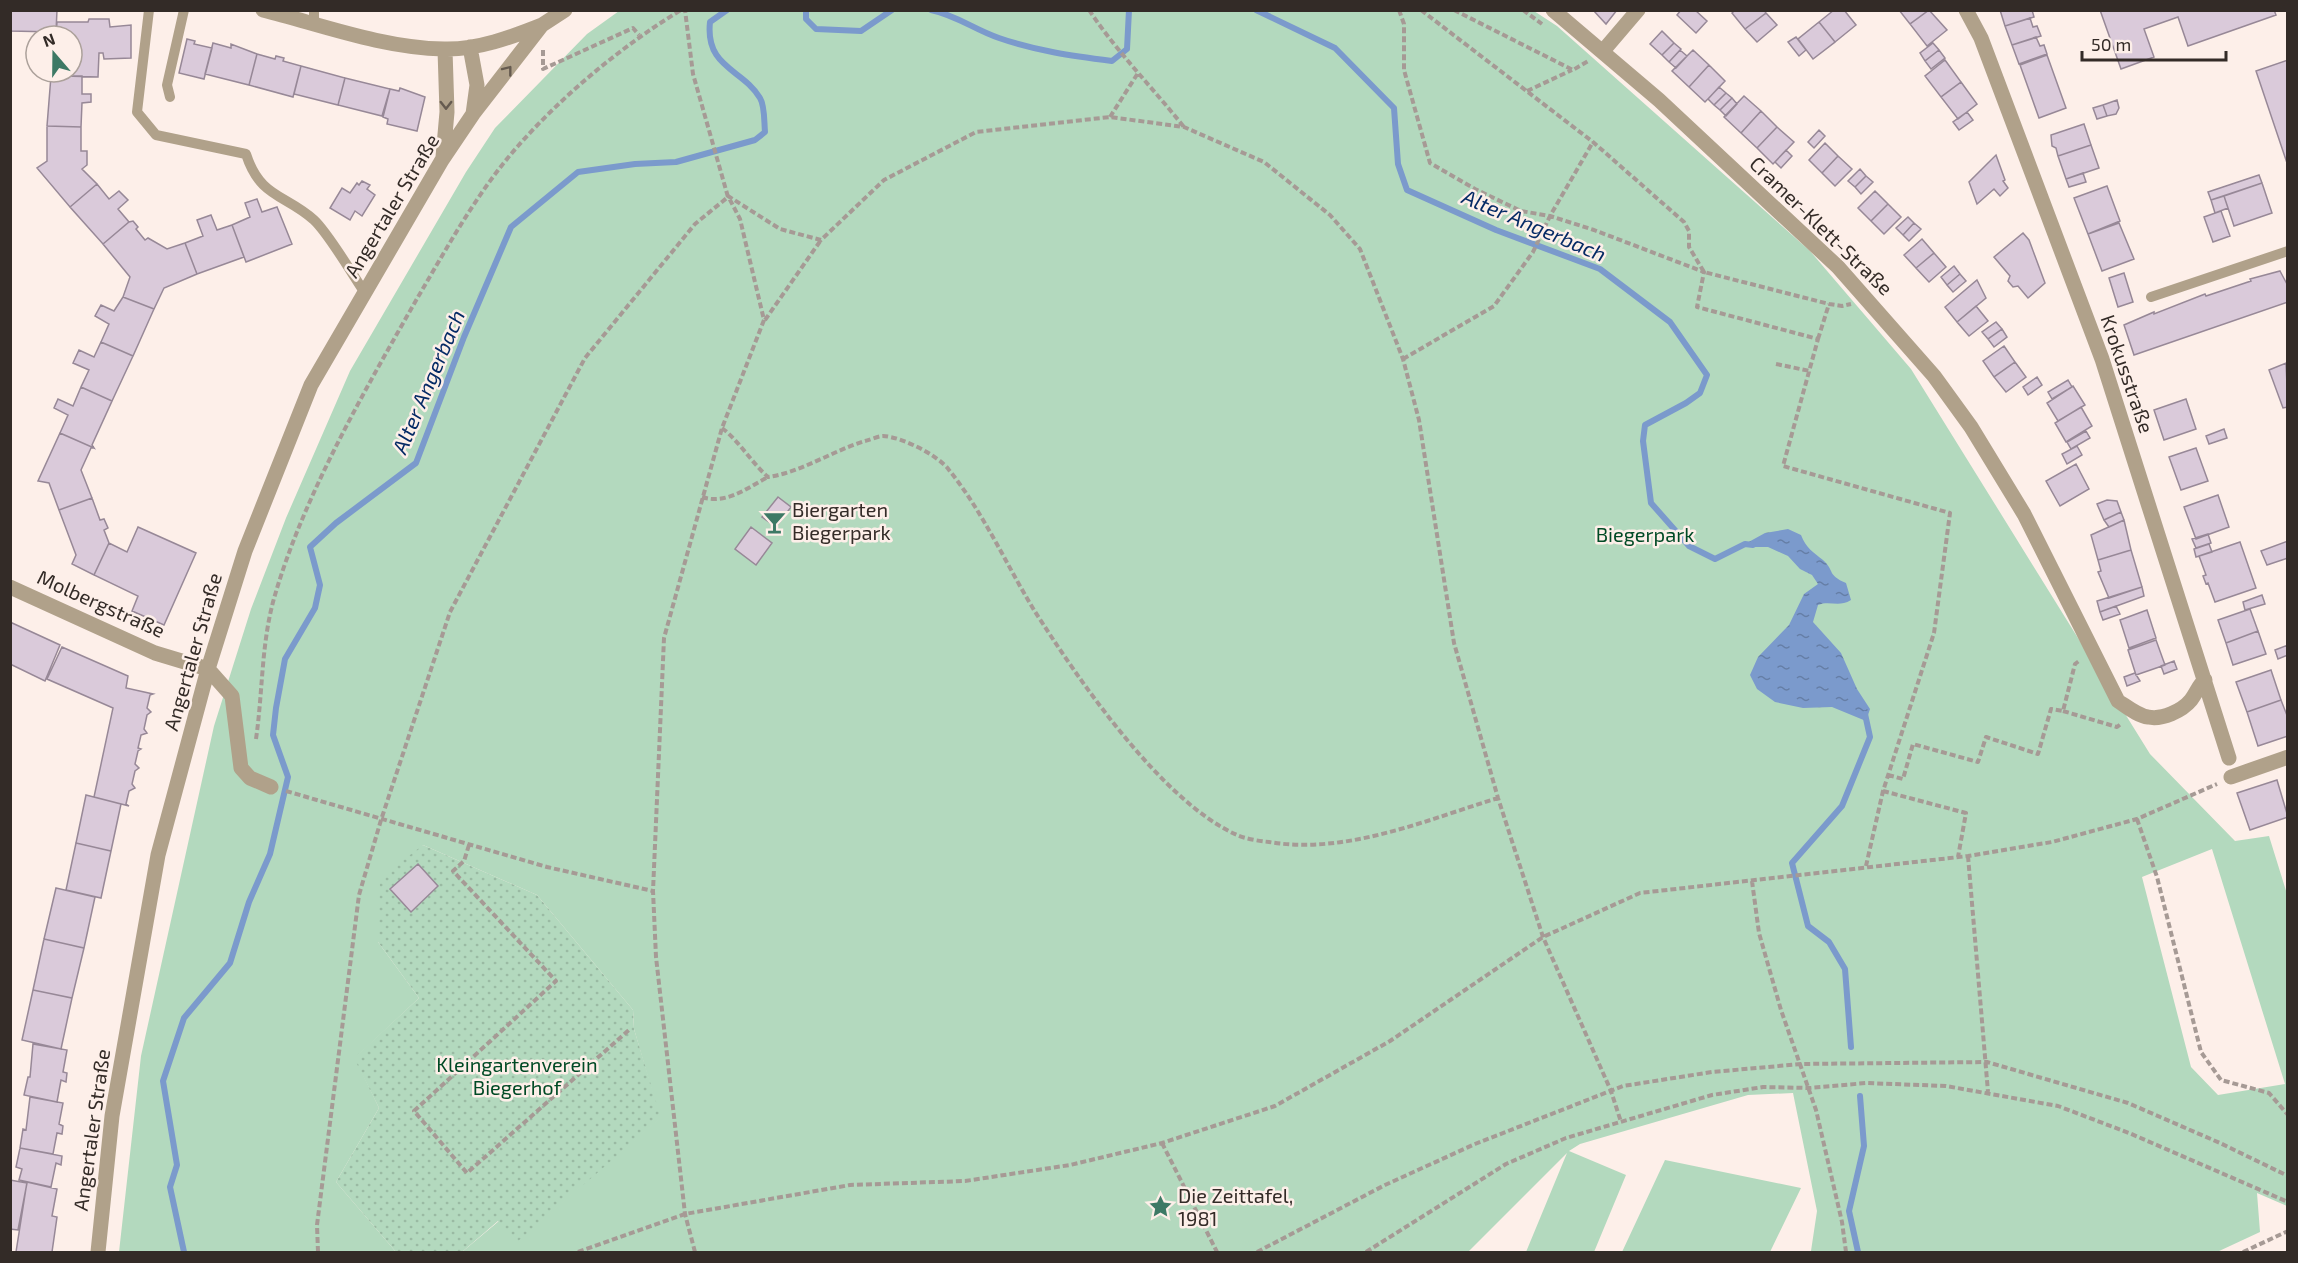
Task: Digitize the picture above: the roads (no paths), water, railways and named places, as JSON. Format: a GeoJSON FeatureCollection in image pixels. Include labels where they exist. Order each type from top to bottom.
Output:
{"type":"FeatureCollection","features":[{"type":"Feature","properties":{"kind":"street"},"geometry":{"type":"LineString","coordinates":[[263,10],[314,17],[399,45],[446,50],[506,39],[542,26]]}},
{"type":"Feature","properties":{"kind":"street","name":"Angertaler Straße"},"geometry":{"type":"LineString","coordinates":[[98,1252],[112,1116],[158,855],[208,669],[245,552],[311,385],[442,160],[473,114],[542,26],[565,10]]}},
{"type":"Feature","properties":{"kind":"street","name":"Cramer-Klett-Straße"},"geometry":{"type":"LineString","coordinates":[[1553,10],[1598,55],[1838,267],[1934,376],[1971,427],[2024,514],[2091,652],[2118,701],[2146,717],[2163,717],[2180,710],[2192,699],[2198,686],[2205,680]]}},
{"type":"Feature","properties":{"kind":"street"},"geometry":{"type":"LineString","coordinates":[[1598,55],[1638,10]]}},
{"type":"Feature","properties":{"kind":"street","name":"Krokusstraße"},"geometry":{"type":"LineString","coordinates":[[1966,10],[1981,38],[2102,359],[2229,758]]}},
{"type":"Feature","properties":{"kind":"street","name":"Angertaler Straße"},"geometry":{"type":"LineString","coordinates":[[470,46],[477,85],[473,114]]}},
{"type":"Feature","properties":{"kind":"street"},"geometry":{"type":"LineString","coordinates":[[442,160],[447,112],[446,50]]}},
{"type":"Feature","properties":{"kind":"street","name":"Molbergstraße"},"geometry":{"type":"LineString","coordinates":[[10,587],[155,653],[208,669]]}},
{"type":"Feature","properties":{"kind":"street"},"geometry":{"type":"LineString","coordinates":[[208,669],[232,696],[241,768],[250,778],[271,787]]}},
{"type":"Feature","properties":{"kind":"street"},"geometry":{"type":"LineString","coordinates":[[2231,777],[2288,757]]}},
{"type":"Feature","properties":{"kind":"lane"},"geometry":{"type":"LineString","coordinates":[[149,10],[137,112],[156,135],[246,154],[252,174],[268,189],[314,220],[365,293]]}},
{"type":"Feature","properties":{"kind":"lane"},"geometry":{"type":"LineString","coordinates":[[170,97],[167,85],[184,10]]}},
{"type":"Feature","properties":{"kind":"lane"},"geometry":{"type":"LineString","coordinates":[[2151,297],[2288,251]]}},
{"type":"Feature","properties":{"kind":"water"},"geometry":{"type":"Polygon","coordinates":[[[1788,529],[1801,535],[1808,547],[1827,564],[1834,575],[1846,583],[1851,600],[1818,605],[1813,622],[1841,653],[1857,689],[1870,709],[1866,721],[1832,707],[1803,708],[1775,702],[1757,689],[1750,675],[1758,657],[1789,625],[1804,594],[1818,584],[1812,575],[1800,569],[1788,556],[1768,547],[1747,547],[1745,544],[1765,533],[1788,529]]]}},
{"type":"Feature","properties":{"kind":"waterway","name":"Alter Angerbach"},"geometry":{"type":"LineString","coordinates":[[184,1252],[170,1187],[177,1165],[163,1081],[184,1018],[230,963],[249,902],[270,854],[288,777],[273,735],[285,659],[315,608],[320,585],[310,547],[336,523],[416,463],[464,337],[511,227],[578,172],[635,164],[676,162],[755,140],[765,132],[762,101],[753,88],[719,59],[713,49],[710,22],[727,10]]}},
{"type":"Feature","properties":{"kind":"waterway","name":"Alter Angerbach"},"geometry":{"type":"LineString","coordinates":[[806,10],[806,19],[816,29],[861,31],[892,10]]}},
{"type":"Feature","properties":{"kind":"waterway","name":"Alter Angerbach"},"geometry":{"type":"LineString","coordinates":[[931,10],[949,15],[990,35],[1013,43],[1112,61],[1127,49],[1129,10]]}},
{"type":"Feature","properties":{"kind":"waterway","name":"Alter Angerbach"},"geometry":{"type":"LineString","coordinates":[[1256,10],[1335,48],[1394,108],[1398,164],[1407,190],[1496,230],[1600,269],[1670,322],[1707,375],[1700,393],[1645,425],[1643,441],[1651,503],[1689,546],[1715,559],[1745,544],[1753,545]]}},
{"type":"Feature","properties":{"kind":"waterway","name":"Alter Angerbach"},"geometry":{"type":"LineString","coordinates":[[1851,1047],[1845,969],[1829,942],[1808,926],[1792,863],[1842,806],[1870,737],[1865,714]]}},
{"type":"Feature","properties":{"kind":"waterway","name":"Alter Angerbach"},"geometry":{"type":"LineString","coordinates":[[1858,1252],[1849,1211],[1864,1146],[1860,1096]]}},
{"type":"Feature","properties":{"kind":"place","name":"Biergarten Biegerpark"},"geometry":{"type":"Point","coordinates":[774,522]}},
{"type":"Feature","properties":{"kind":"place","name":"Die Zeittafel, 1981"},"geometry":{"type":"Point","coordinates":[1160,1207]}},
{"type":"Feature","properties":{"kind":"park label","name":"Biegerpark"},"geometry":{"type":"Point","coordinates":[1645,535]}},
{"type":"Feature","properties":{"kind":"park label","name":"Kleingartenverein Biegerhof"},"geometry":{"type":"Point","coordinates":[517,1076]}}]}
